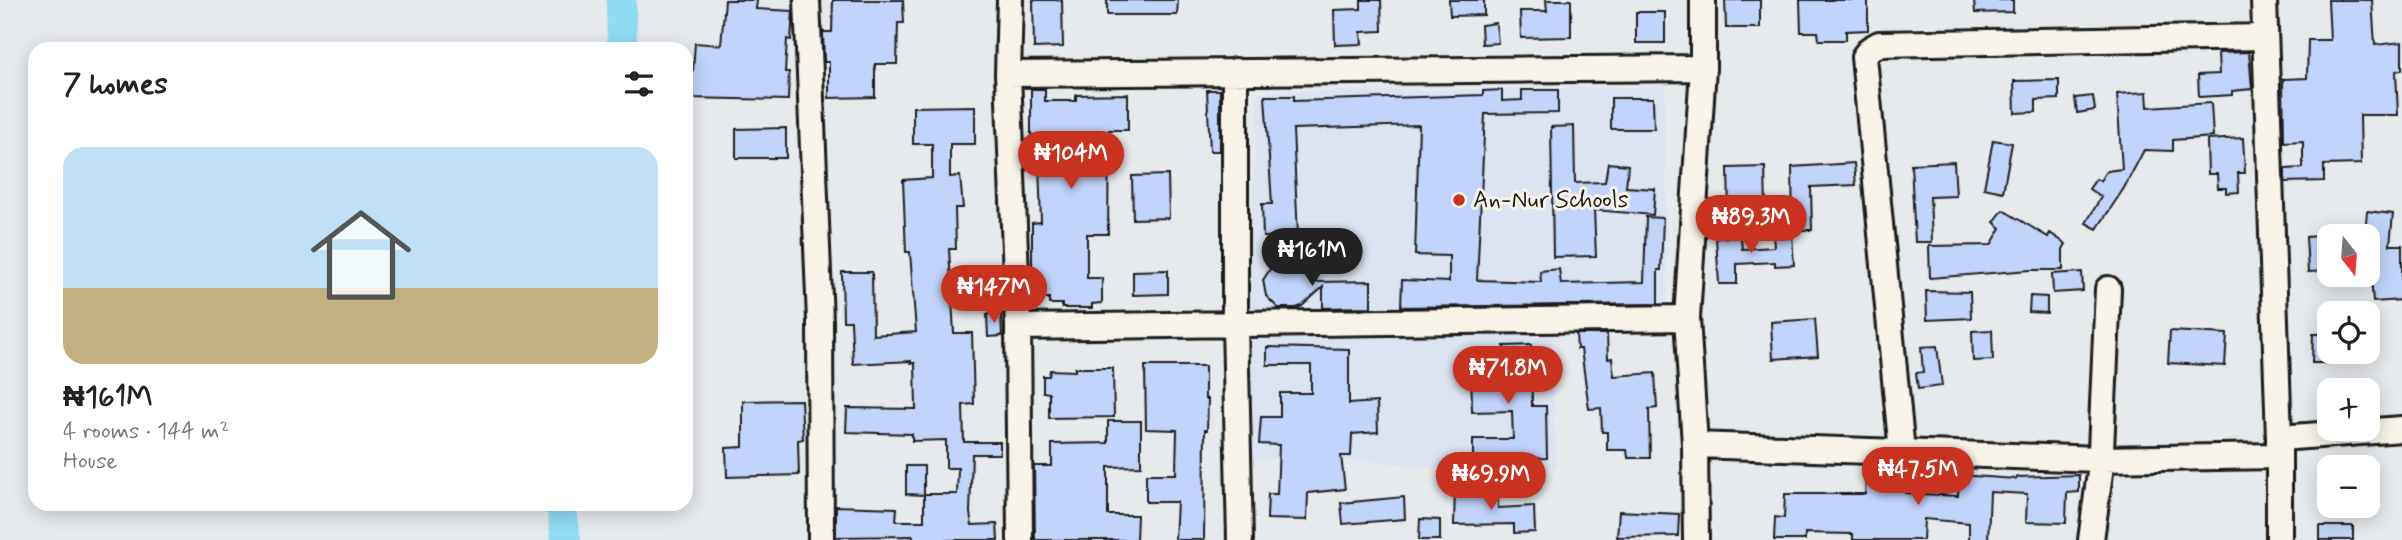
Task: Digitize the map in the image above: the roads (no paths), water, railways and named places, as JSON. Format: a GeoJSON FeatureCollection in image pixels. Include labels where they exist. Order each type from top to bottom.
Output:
{"type":"FeatureCollection","features":[{"type":"Feature","properties":{"kind":"street"},"geometry":{"type":"LineString","coordinates":[[807,0],[820,335],[821,540]]}},
{"type":"Feature","properties":{"kind":"street"},"geometry":{"type":"LineString","coordinates":[[1010,0],[1009,74],[1020,540]]}},
{"type":"Feature","properties":{"kind":"street"},"geometry":{"type":"LineString","coordinates":[[1696,540],[1695,445],[1687,318],[1703,68],[1703,0]]}},
{"type":"Feature","properties":{"kind":"street"},"geometry":{"type":"LineString","coordinates":[[2264,0],[2279,540]]}},
{"type":"Feature","properties":{"kind":"street"},"geometry":{"type":"LineString","coordinates":[[1902,452],[1864,57],[1870,49],[1879,44],[2265,37]]}},
{"type":"Feature","properties":{"kind":"street"},"geometry":{"type":"LineString","coordinates":[[1009,74],[1703,68]]}},
{"type":"Feature","properties":{"kind":"street"},"geometry":{"type":"LineString","coordinates":[[1235,71],[1235,325],[1240,540]]}},
{"type":"Feature","properties":{"kind":"street"},"geometry":{"type":"LineString","coordinates":[[2091,540],[2100,459],[2108,289]]}},
{"type":"Feature","properties":{"kind":"street"},"geometry":{"type":"LineString","coordinates":[[1017,327],[1687,318]]}},
{"type":"Feature","properties":{"kind":"street"},"geometry":{"type":"LineString","coordinates":[[1695,445],[2100,459],[2278,447],[2402,429]]}},
{"type":"Feature","properties":{"kind":"waterway"},"geometry":{"type":"LineString","coordinates":[[621,0],[622,42]]}},
{"type":"Feature","properties":{"kind":"waterway"},"geometry":{"type":"LineString","coordinates":[[562,511],[566,540]]}},
{"type":"Feature","properties":{"kind":"place","name":"An-Nur Schools"},"geometry":{"type":"Point","coordinates":[1459,200]}}]}
